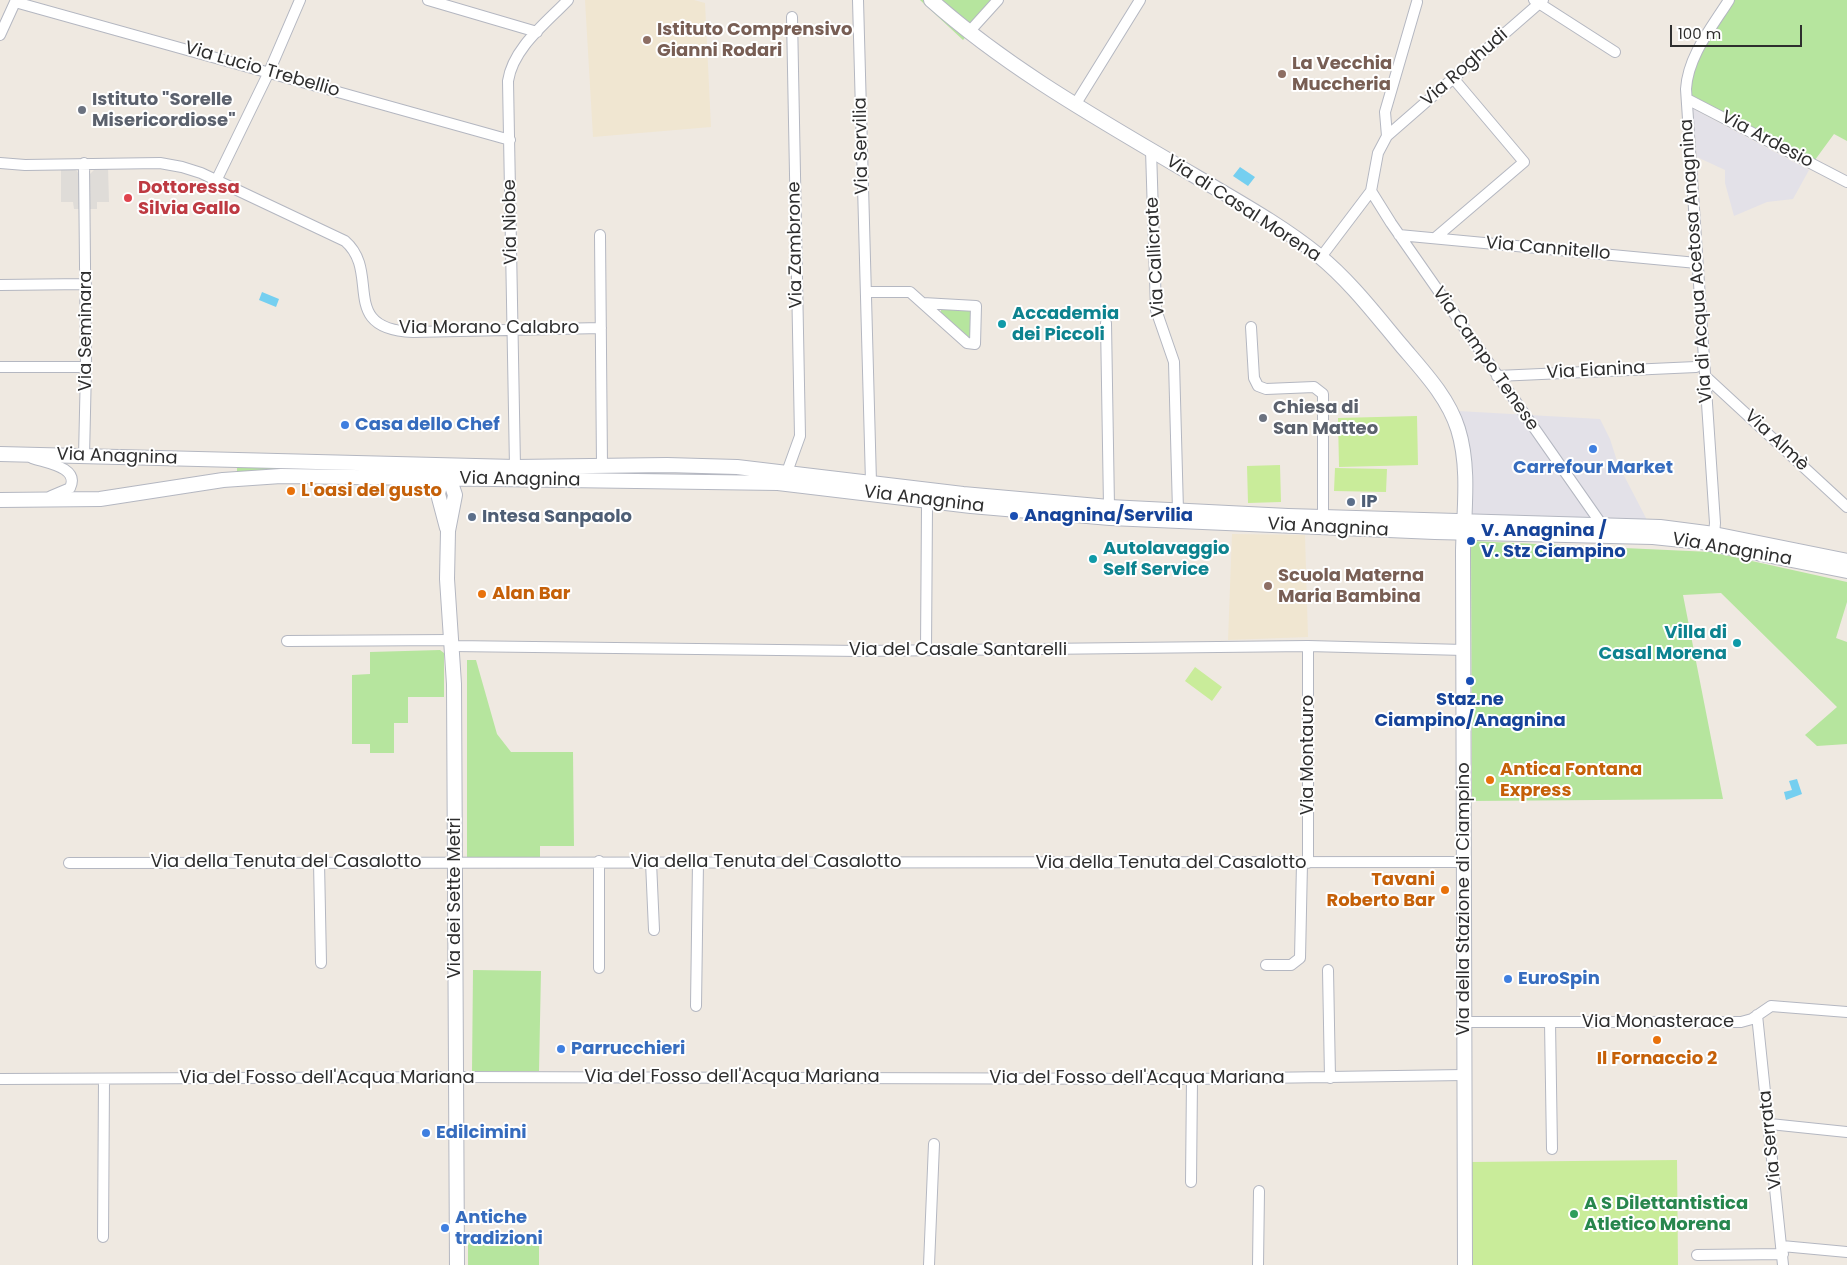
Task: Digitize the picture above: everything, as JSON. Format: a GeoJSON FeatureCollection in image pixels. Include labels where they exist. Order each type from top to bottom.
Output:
{"type":"FeatureCollection","features":[{"type":"Feature","properties":{"kind":"main road","name":"Via di Casal Morena"},"geometry":{"type":"LineString","coordinates":[[931,0],[969,32],[1023,71],[1075,105],[1269,221],[1321,257],[1368,306],[1420,367],[1445,400],[1460,434],[1464,462],[1465,496],[1463,527]]}},
{"type":"Feature","properties":{"kind":"main road","name":"Via Anagnina"},"geometry":{"type":"LineString","coordinates":[[0,454],[688,483],[778,483],[1110,518],[1463,527],[1613,536],[1701,542],[1847,572]]}},
{"type":"Feature","properties":{"kind":"main road","name":"Via Anagnina"},"geometry":{"type":"LineString","coordinates":[[0,500],[100,499],[244,478],[443,472],[515,466],[737,467],[963,494],[1109,507],[1446,521],[1463,527],[1494,523],[1660,528],[1714,534],[1847,561]]}},
{"type":"Feature","properties":{"kind":"main road","name":"Via dei Sette Metri"},"geometry":{"type":"LineString","coordinates":[[443,472],[452,486],[455,495],[448,531],[447,592],[454,693],[457,1265]]}},
{"type":"Feature","properties":{"kind":"main road"},"geometry":{"type":"LineString","coordinates":[[1446,521],[1465,496],[1478,514],[1494,523]]}},
{"type":"Feature","properties":{"kind":"main road","name":"Via della Stazione di Ciampino"},"geometry":{"type":"LineString","coordinates":[[1463,527],[1465,1265]]}},
{"type":"Feature","properties":{"kind":"street"},"geometry":{"type":"LineString","coordinates":[[0,162],[25,165],[122,162],[179,166],[216,180],[269,72],[300,0]]}},
{"type":"Feature","properties":{"kind":"street"},"geometry":{"type":"LineString","coordinates":[[428,0],[537,32]]}},
{"type":"Feature","properties":{"kind":"street","name":"Via Niobe"},"geometry":{"type":"LineString","coordinates":[[515,466],[509,74],[520,52],[568,0]]}},
{"type":"Feature","properties":{"kind":"street","name":"Via Servilia"},"geometry":{"type":"LineString","coordinates":[[858,0],[871,482]]}},
{"type":"Feature","properties":{"kind":"street"},"geometry":{"type":"LineString","coordinates":[[969,32],[998,0]]}},
{"type":"Feature","properties":{"kind":"street"},"geometry":{"type":"LineString","coordinates":[[1075,105],[1140,0]]}},
{"type":"Feature","properties":{"kind":"street","name":"Via di Acqua Acetosa Anagnina"},"geometry":{"type":"LineString","coordinates":[[1714,534],[1687,80],[1691,66],[1729,0]]}},
{"type":"Feature","properties":{"kind":"street"},"geometry":{"type":"LineString","coordinates":[[0,35],[15,1]]}},
{"type":"Feature","properties":{"kind":"street","name":"Via Lucio Trebellio"},"geometry":{"type":"LineString","coordinates":[[15,1],[510,140]]}},
{"type":"Feature","properties":{"kind":"street"},"geometry":{"type":"LineString","coordinates":[[1538,1],[1615,52]]}},
{"type":"Feature","properties":{"kind":"street","name":"Via Roghudi"},"geometry":{"type":"LineString","coordinates":[[1321,257],[1371,191],[1378,153],[1387,136],[1538,1]]}},
{"type":"Feature","properties":{"kind":"street","name":"Via Roghudi"},"geometry":{"type":"LineString","coordinates":[[1387,136],[1385,112],[1417,2]]}},
{"type":"Feature","properties":{"kind":"street","name":"Via Zambrone"},"geometry":{"type":"LineString","coordinates":[[787,472],[800,436],[792,16]]}},
{"type":"Feature","properties":{"kind":"street"},"geometry":{"type":"LineString","coordinates":[[1435,238],[1524,162],[1453,78]]}},
{"type":"Feature","properties":{"kind":"street","name":"Via Ardesio"},"geometry":{"type":"LineString","coordinates":[[1687,98],[1847,182]]}},
{"type":"Feature","properties":{"kind":"street","name":"Via Callicrate"},"geometry":{"type":"LineString","coordinates":[[1151,150],[1156,310],[1174,362],[1178,511]]}},
{"type":"Feature","properties":{"kind":"street","name":"Via Seminara"},"geometry":{"type":"LineString","coordinates":[[84,163],[86,284],[84,457]]}},
{"type":"Feature","properties":{"kind":"street","name":"Via Morano Calabro"},"geometry":{"type":"LineString","coordinates":[[216,180],[339,237],[354,250],[362,269],[363,295],[366,308],[376,321],[388,327],[414,332],[601,328]]}},
{"type":"Feature","properties":{"kind":"street","name":"Via Campo Tenese"},"geometry":{"type":"LineString","coordinates":[[1371,191],[1399,235],[1602,525]]}},
{"type":"Feature","properties":{"kind":"street"},"geometry":{"type":"LineString","coordinates":[[600,235],[602,466]]}},
{"type":"Feature","properties":{"kind":"street","name":"Via Cannitello"},"geometry":{"type":"LineString","coordinates":[[1399,235],[1697,263]]}},
{"type":"Feature","properties":{"kind":"street"},"geometry":{"type":"LineString","coordinates":[[0,284],[86,284]]}},
{"type":"Feature","properties":{"kind":"street"},"geometry":{"type":"LineString","coordinates":[[866,292],[910,292],[967,343],[975,344],[976,306],[923,303]]}},
{"type":"Feature","properties":{"kind":"street"},"geometry":{"type":"LineString","coordinates":[[1106,323],[1109,507]]}},
{"type":"Feature","properties":{"kind":"street"},"geometry":{"type":"LineString","coordinates":[[1251,327],[1254,378],[1258,386],[1264,389],[1314,387],[1323,394],[1323,517]]}},
{"type":"Feature","properties":{"kind":"street"},"geometry":{"type":"LineString","coordinates":[[0,367],[86,368]]}},
{"type":"Feature","properties":{"kind":"street","name":"Via Eianina"},"geometry":{"type":"LineString","coordinates":[[1497,376],[1696,367]]}},
{"type":"Feature","properties":{"kind":"street","name":"Via Almè"},"geometry":{"type":"LineString","coordinates":[[1705,376],[1847,507]]}},
{"type":"Feature","properties":{"kind":"street"},"geometry":{"type":"LineString","coordinates":[[0,500],[54,495],[67,491],[71,486],[72,478],[63,468],[18,454]]}},
{"type":"Feature","properties":{"kind":"street"},"geometry":{"type":"LineString","coordinates":[[688,483],[694,466]]}},
{"type":"Feature","properties":{"kind":"street"},"geometry":{"type":"LineString","coordinates":[[925,500],[927,506],[926,650]]}},
{"type":"Feature","properties":{"kind":"street"},"geometry":{"type":"LineString","coordinates":[[1701,542],[1714,534]]}},
{"type":"Feature","properties":{"kind":"street","name":"Via del Casale Santarelli"},"geometry":{"type":"LineString","coordinates":[[287,641],[926,650],[1308,646],[1464,650]]}},
{"type":"Feature","properties":{"kind":"street","name":"Via Montauro"},"geometry":{"type":"LineString","coordinates":[[1266,965],[1291,965],[1300,958],[1305,863],[1308,646]]}},
{"type":"Feature","properties":{"kind":"street","name":"Via della Tenuta del Casalotto"},"geometry":{"type":"LineString","coordinates":[[69,863],[454,861],[1464,862]]}},
{"type":"Feature","properties":{"kind":"street"},"geometry":{"type":"LineString","coordinates":[[599,861],[599,968]]}},
{"type":"Feature","properties":{"kind":"street"},"geometry":{"type":"LineString","coordinates":[[319,862],[321,963]]}},
{"type":"Feature","properties":{"kind":"street"},"geometry":{"type":"LineString","coordinates":[[651,862],[654,930]]}},
{"type":"Feature","properties":{"kind":"street"},"geometry":{"type":"LineString","coordinates":[[696,1006],[698,862]]}},
{"type":"Feature","properties":{"kind":"street"},"geometry":{"type":"LineString","coordinates":[[1328,970],[1330,1078]]}},
{"type":"Feature","properties":{"kind":"street","name":"Via Monasterace"},"geometry":{"type":"LineString","coordinates":[[1464,1022],[1740,1022],[1757,1015],[1771,1006],[1847,1012]]}},
{"type":"Feature","properties":{"kind":"street","name":"Via Serrata"},"geometry":{"type":"LineString","coordinates":[[1757,1015],[1770,1124],[1783,1265]]}},
{"type":"Feature","properties":{"kind":"street"},"geometry":{"type":"LineString","coordinates":[[1550,1022],[1552,1149]]}},
{"type":"Feature","properties":{"kind":"street","name":"Via del Fosso dell'Acqua Mariana"},"geometry":{"type":"LineString","coordinates":[[0,1079],[457,1077],[1192,1079],[1464,1075]]}},
{"type":"Feature","properties":{"kind":"street"},"geometry":{"type":"LineString","coordinates":[[1192,1079],[1192,1182]]}},
{"type":"Feature","properties":{"kind":"street"},"geometry":{"type":"LineString","coordinates":[[103,1237],[104,1080]]}},
{"type":"Feature","properties":{"kind":"street"},"geometry":{"type":"LineString","coordinates":[[1770,1124],[1847,1132]]}},
{"type":"Feature","properties":{"kind":"street"},"geometry":{"type":"LineString","coordinates":[[929,1265],[934,1144]]}},
{"type":"Feature","properties":{"kind":"street"},"geometry":{"type":"LineString","coordinates":[[1258,1265],[1259,1191]]}},
{"type":"Feature","properties":{"kind":"street"},"geometry":{"type":"LineString","coordinates":[[1697,1255],[1782,1250],[1847,1252]]}},
{"type":"Feature","properties":{"kind":"shaded area","name":"Istituto Comprensivo Gianni Rodari"},"geometry":{"type":"Polygon","coordinates":[[[585,0],[694,0],[705,3],[711,127],[593,137],[585,0]]]}},
{"type":"Feature","properties":{"kind":"shaded area"},"geometry":{"type":"Polygon","coordinates":[[[1693,109],[1809,170],[1793,199],[1767,202],[1734,216],[1725,183],[1725,170],[1697,157],[1693,109]]]}},
{"type":"Feature","properties":{"kind":"shaded area"},"geometry":{"type":"Polygon","coordinates":[[[97,167],[108,167],[109,202],[97,202],[97,209],[90,209],[89,175],[97,167]]]}},
{"type":"Feature","properties":{"kind":"shaded area"},"geometry":{"type":"Polygon","coordinates":[[[61,168],[72,168],[80,176],[80,209],[74,209],[73,202],[61,202],[61,168]]]}},
{"type":"Feature","properties":{"kind":"shaded area"},"geometry":{"type":"Polygon","coordinates":[[[1458,411],[1600,419],[1610,439],[1618,464],[1647,520],[1469,517],[1458,411]]]}},
{"type":"Feature","properties":{"kind":"shaded area","name":"Scuola Materna Maria Bambina"},"geometry":{"type":"Polygon","coordinates":[[[1232,534],[1305,535],[1308,637],[1228,640],[1232,534]]]}},
{"type":"Feature","properties":{"kind":"green space"},"geometry":{"type":"Polygon","coordinates":[[[920,0],[999,0],[963,40],[920,0]]]}},
{"type":"Feature","properties":{"kind":"green space"},"geometry":{"type":"Polygon","coordinates":[[[1727,0],[1847,0],[1847,141],[1834,134],[1812,164],[1687,99],[1687,80],[1727,0]]]}},
{"type":"Feature","properties":{"kind":"green space"},"geometry":{"type":"Polygon","coordinates":[[[941,309],[971,311],[972,339],[968,339],[941,315],[941,309]]]}},
{"type":"Feature","properties":{"kind":"green space"},"geometry":{"type":"Polygon","coordinates":[[[1417,416],[1418,465],[1339,467],[1338,418],[1417,416]]]}},
{"type":"Feature","properties":{"kind":"green space"},"geometry":{"type":"Polygon","coordinates":[[[1280,465],[1281,502],[1248,503],[1247,466],[1280,465]]]}},
{"type":"Feature","properties":{"kind":"green space"},"geometry":{"type":"Polygon","coordinates":[[[237,466],[344,470],[237,473],[237,466]]]}},
{"type":"Feature","properties":{"kind":"green space"},"geometry":{"type":"Polygon","coordinates":[[[1335,468],[1387,469],[1386,492],[1334,491],[1335,468]]]}},
{"type":"Feature","properties":{"kind":"green space"},"geometry":{"type":"Polygon","coordinates":[[[1471,541],[1711,552],[1847,582],[1847,602],[1836,638],[1847,642],[1847,744],[1817,746],[1805,735],[1837,707],[1721,593],[1683,595],[1723,799],[1472,801],[1471,541]]]}},
{"type":"Feature","properties":{"kind":"green space"},"geometry":{"type":"Polygon","coordinates":[[[440,650],[444,653],[444,697],[408,697],[408,723],[394,723],[394,753],[370,753],[370,744],[352,744],[352,675],[370,674],[370,652],[440,650]]]}},
{"type":"Feature","properties":{"kind":"green space"},"geometry":{"type":"Polygon","coordinates":[[[467,660],[476,660],[497,734],[511,752],[573,752],[574,846],[540,846],[540,857],[467,858],[467,660]]]}},
{"type":"Feature","properties":{"kind":"green space"},"geometry":{"type":"Polygon","coordinates":[[[1195,667],[1222,687],[1212,701],[1185,681],[1195,667]]]}},
{"type":"Feature","properties":{"kind":"green space"},"geometry":{"type":"Polygon","coordinates":[[[473,970],[541,971],[539,1071],[472,1071],[473,970]]]}},
{"type":"Feature","properties":{"kind":"green space","name":"A S Dilettantistica Atletico Morena"},"geometry":{"type":"Polygon","coordinates":[[[1677,1160],[1678,1265],[1472,1265],[1471,1162],[1677,1160]]]}},
{"type":"Feature","properties":{"kind":"green space"},"geometry":{"type":"Polygon","coordinates":[[[468,1238],[539,1239],[539,1265],[468,1265],[468,1238]]]}},
{"type":"Feature","properties":{"kind":"water"},"geometry":{"type":"Polygon","coordinates":[[[1240,167],[1255,177],[1248,186],[1233,176],[1240,167]]]}},
{"type":"Feature","properties":{"kind":"water"},"geometry":{"type":"Polygon","coordinates":[[[262,292],[279,299],[276,307],[259,300],[262,292]]]}},
{"type":"Feature","properties":{"kind":"water"},"geometry":{"type":"Polygon","coordinates":[[[1797,779],[1802,794],[1786,800],[1784,792],[1792,790],[1789,781],[1797,779]]]}},
{"type":"Feature","properties":{"kind":"place","name":"Istituto Comprensivo Gianni Rodari"},"geometry":{"type":"Point","coordinates":[647,40]}},
{"type":"Feature","properties":{"kind":"place","name":"La Vecchia Muccheria"},"geometry":{"type":"Point","coordinates":[1282,74]}},
{"type":"Feature","properties":{"kind":"place","name":"Istituto \"Sorelle Misericordiose\""},"geometry":{"type":"Point","coordinates":[82,110]}},
{"type":"Feature","properties":{"kind":"place","name":"Dottoressa Silvia Gallo"},"geometry":{"type":"Point","coordinates":[128,198]}},
{"type":"Feature","properties":{"kind":"place","name":"Accademia dei Piccoli"},"geometry":{"type":"Point","coordinates":[1002,324]}},
{"type":"Feature","properties":{"kind":"place","name":"Chiesa di San Matteo"},"geometry":{"type":"Point","coordinates":[1263,418]}},
{"type":"Feature","properties":{"kind":"place","name":"Casa dello Chef"},"geometry":{"type":"Point","coordinates":[345,425]}},
{"type":"Feature","properties":{"kind":"place","name":"Carrefour Market"},"geometry":{"type":"Point","coordinates":[1593,449]}},
{"type":"Feature","properties":{"kind":"place","name":"L'oasi del gusto"},"geometry":{"type":"Point","coordinates":[291,491]}},
{"type":"Feature","properties":{"kind":"place","name":"IP"},"geometry":{"type":"Point","coordinates":[1351,502]}},
{"type":"Feature","properties":{"kind":"place","name":"Anagnina/Servilia"},"geometry":{"type":"Point","coordinates":[1014,516]}},
{"type":"Feature","properties":{"kind":"place","name":"Intesa Sanpaolo"},"geometry":{"type":"Point","coordinates":[472,517]}},
{"type":"Feature","properties":{"kind":"place","name":"V. Anagnina / V. Stz Ciampino"},"geometry":{"type":"Point","coordinates":[1471,541]}},
{"type":"Feature","properties":{"kind":"place","name":"Autolavaggio Self Service"},"geometry":{"type":"Point","coordinates":[1093,559]}},
{"type":"Feature","properties":{"kind":"place","name":"Scuola Materna Maria Bambina"},"geometry":{"type":"Point","coordinates":[1268,586]}},
{"type":"Feature","properties":{"kind":"place","name":"Alan Bar"},"geometry":{"type":"Point","coordinates":[482,594]}},
{"type":"Feature","properties":{"kind":"place","name":"Villa di Casal Morena"},"geometry":{"type":"Point","coordinates":[1737,643]}},
{"type":"Feature","properties":{"kind":"place","name":"Staz.ne Ciampino/Anagnina"},"geometry":{"type":"Point","coordinates":[1470,681]}},
{"type":"Feature","properties":{"kind":"place","name":"Antica Fontana Express"},"geometry":{"type":"Point","coordinates":[1490,780]}},
{"type":"Feature","properties":{"kind":"place","name":"Tavani Roberto Bar"},"geometry":{"type":"Point","coordinates":[1445,890]}},
{"type":"Feature","properties":{"kind":"place","name":"EuroSpin"},"geometry":{"type":"Point","coordinates":[1508,979]}},
{"type":"Feature","properties":{"kind":"place","name":"Il Fornaccio 2"},"geometry":{"type":"Point","coordinates":[1657,1040]}},
{"type":"Feature","properties":{"kind":"place","name":"Parrucchieri"},"geometry":{"type":"Point","coordinates":[561,1049]}},
{"type":"Feature","properties":{"kind":"place","name":"Edilcimini"},"geometry":{"type":"Point","coordinates":[426,1133]}},
{"type":"Feature","properties":{"kind":"place","name":"A S Dilettantistica Atletico Morena"},"geometry":{"type":"Point","coordinates":[1574,1214]}},
{"type":"Feature","properties":{"kind":"place","name":"Antiche tradizioni"},"geometry":{"type":"Point","coordinates":[445,1228]}}]}
